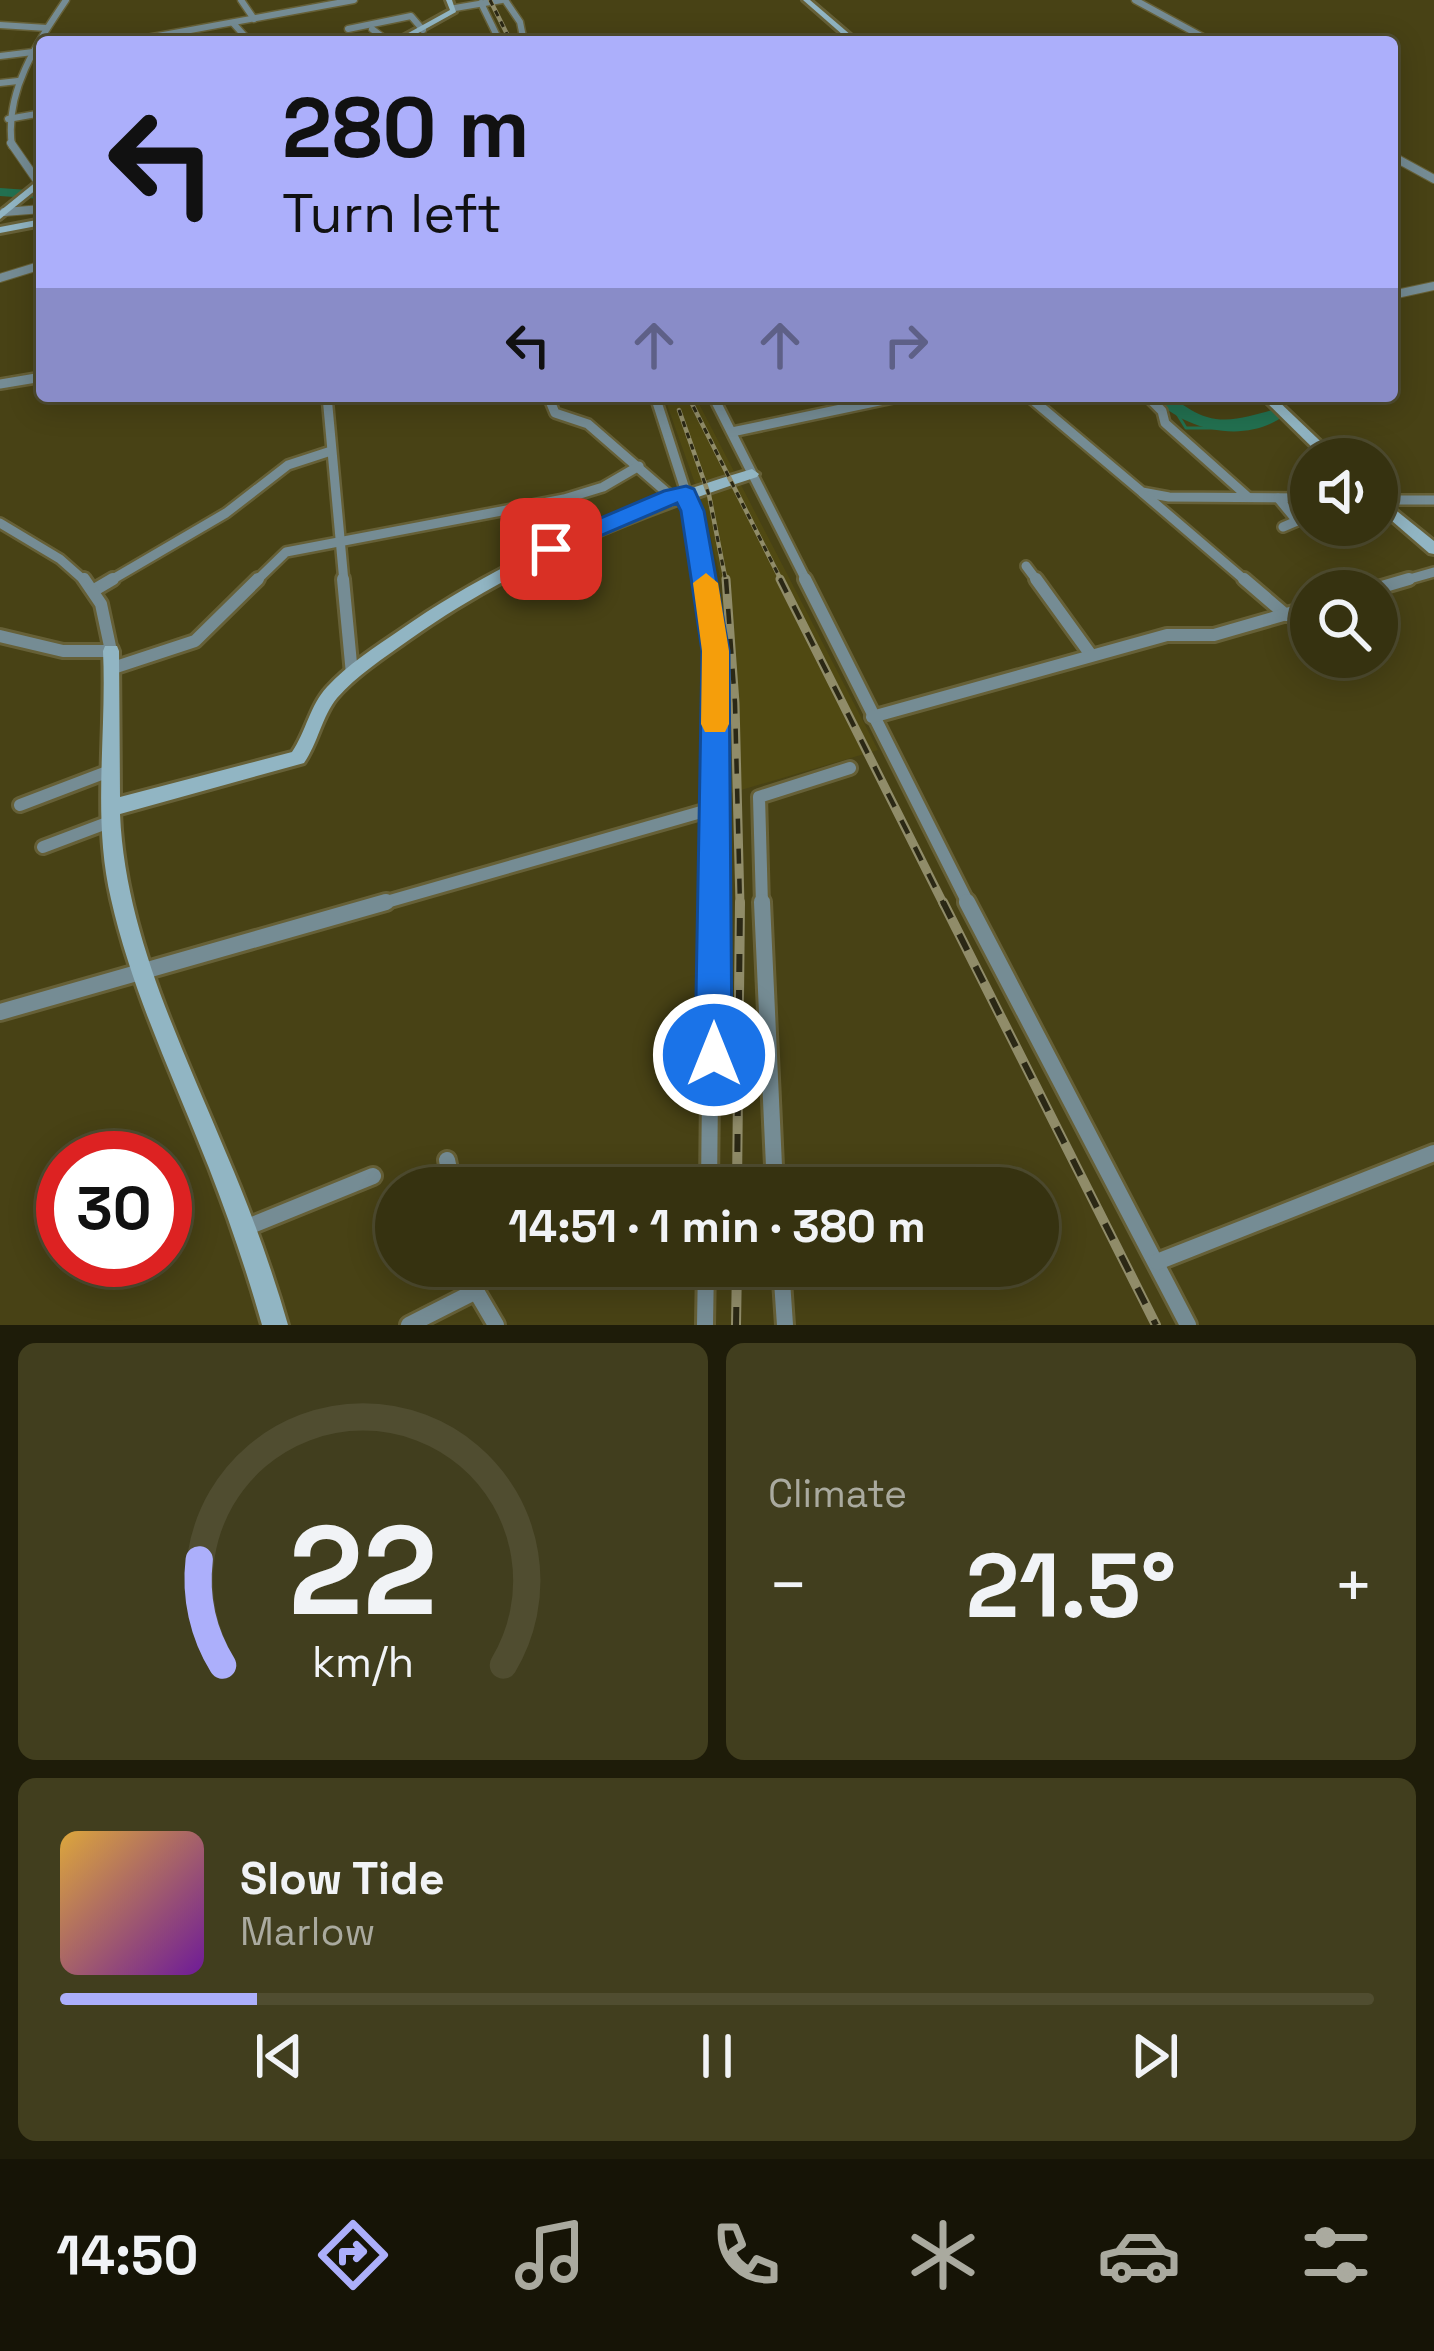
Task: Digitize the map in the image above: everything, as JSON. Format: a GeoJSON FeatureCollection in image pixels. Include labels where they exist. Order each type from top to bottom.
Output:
{"type":"FeatureCollection","features":[{"type":"Feature","properties":{"kind":"street"},"geometry":{"type":"LineString","coordinates":[[42,36],[66,0]]}},
{"type":"Feature","properties":{"kind":"street"},"geometry":{"type":"LineString","coordinates":[[242,0],[254,19]]}},
{"type":"Feature","properties":{"kind":"street"},"geometry":{"type":"LineString","coordinates":[[408,36],[423,30],[452,4],[503,0],[520,22],[523,36]]}},
{"type":"Feature","properties":{"kind":"street"},"geometry":{"type":"LineString","coordinates":[[806,0],[848,36]]}},
{"type":"Feature","properties":{"kind":"street"},"geometry":{"type":"LineString","coordinates":[[1135,0],[1201,36]]}},
{"type":"Feature","properties":{"kind":"street"},"geometry":{"type":"LineString","coordinates":[[160,36],[348,1]]}},
{"type":"Feature","properties":{"kind":"street"},"geometry":{"type":"LineString","coordinates":[[481,3],[497,36]]}},
{"type":"Feature","properties":{"kind":"street"},"geometry":{"type":"LineString","coordinates":[[348,28],[411,16],[423,30]]}},
{"type":"Feature","properties":{"kind":"street"},"geometry":{"type":"LineString","coordinates":[[135,23],[142,36]]}},
{"type":"Feature","properties":{"kind":"street"},"geometry":{"type":"LineString","coordinates":[[233,23],[245,36]]}},
{"type":"Feature","properties":{"kind":"street"},"geometry":{"type":"LineString","coordinates":[[0,25],[47,28]]}},
{"type":"Feature","properties":{"kind":"street"},"geometry":{"type":"LineString","coordinates":[[372,29],[383,36]]}},
{"type":"Feature","properties":{"kind":"street"},"geometry":{"type":"LineString","coordinates":[[36,47],[4,122],[16,154],[33,169],[36,180]]}},
{"type":"Feature","properties":{"kind":"street"},"geometry":{"type":"LineString","coordinates":[[0,56],[33,52]]}},
{"type":"Feature","properties":{"kind":"street"},"geometry":{"type":"LineString","coordinates":[[29,62],[36,61]]}},
{"type":"Feature","properties":{"kind":"street"},"geometry":{"type":"LineString","coordinates":[[0,83],[36,76]]}},
{"type":"Feature","properties":{"kind":"street"},"geometry":{"type":"LineString","coordinates":[[4,122],[36,114]]}},
{"type":"Feature","properties":{"kind":"street"},"geometry":{"type":"LineString","coordinates":[[1398,159],[1434,179]]}},
{"type":"Feature","properties":{"kind":"street"},"geometry":{"type":"LineString","coordinates":[[2,214],[36,184]]}},
{"type":"Feature","properties":{"kind":"street"},"geometry":{"type":"LineString","coordinates":[[2,214],[36,210]]}},
{"type":"Feature","properties":{"kind":"street"},"geometry":{"type":"LineString","coordinates":[[0,230],[36,223]]}},
{"type":"Feature","properties":{"kind":"street"},"geometry":{"type":"LineString","coordinates":[[0,278],[36,267]]}},
{"type":"Feature","properties":{"kind":"street"},"geometry":{"type":"LineString","coordinates":[[1398,294],[1434,286]]}},
{"type":"Feature","properties":{"kind":"street"},"geometry":{"type":"LineString","coordinates":[[0,384],[36,378]]}},
{"type":"Feature","properties":{"kind":"street"},"geometry":{"type":"LineString","coordinates":[[327,402],[352,674]]}},
{"type":"Feature","properties":{"kind":"street"},"geometry":{"type":"LineString","coordinates":[[550,402],[555,413],[588,424],[679,495]]}},
{"type":"Feature","properties":{"kind":"street"},"geometry":{"type":"LineString","coordinates":[[656,402],[715,651],[709,1167]]}},
{"type":"Feature","properties":{"kind":"street"},"geometry":{"type":"LineString","coordinates":[[715,402],[872,717],[1188,1325]]}},
{"type":"Feature","properties":{"kind":"street"},"geometry":{"type":"LineString","coordinates":[[732,432],[874,402]]}},
{"type":"Feature","properties":{"kind":"street"},"geometry":{"type":"LineString","coordinates":[[1035,402],[1286,615]]}},
{"type":"Feature","properties":{"kind":"street"},"geometry":{"type":"LineString","coordinates":[[1151,402],[1166,422],[1248,497]]}},
{"type":"Feature","properties":{"kind":"street"},"geometry":{"type":"LineString","coordinates":[[1271,402],[1310,438]]}},
{"type":"Feature","properties":{"kind":"street"},"geometry":{"type":"LineString","coordinates":[[96,589],[226,513],[289,465],[332,451]]}},
{"type":"Feature","properties":{"kind":"street"},"geometry":{"type":"LineString","coordinates":[[0,636],[112,659],[195,641],[278,556],[564,499],[603,487],[639,466]]}},
{"type":"Feature","properties":{"kind":"street"},"geometry":{"type":"LineString","coordinates":[[43,847],[114,814],[298,758],[307,746],[320,706],[352,674],[492,576],[679,495],[752,474]]}},
{"type":"Feature","properties":{"kind":"street"},"geometry":{"type":"LineString","coordinates":[[1142,492],[1290,498]]}},
{"type":"Feature","properties":{"kind":"street"},"geometry":{"type":"LineString","coordinates":[[1278,498],[1298,521],[1283,527]]}},
{"type":"Feature","properties":{"kind":"street"},"geometry":{"type":"LineString","coordinates":[[1398,500],[1434,500]]}},
{"type":"Feature","properties":{"kind":"street"},"geometry":{"type":"LineString","coordinates":[[1398,518],[1434,549]]}},
{"type":"Feature","properties":{"kind":"street"},"geometry":{"type":"LineString","coordinates":[[0,523],[73,568],[96,589],[105,605],[112,659],[120,896],[144,970],[245,1228],[275,1325]]}},
{"type":"Feature","properties":{"kind":"street"},"geometry":{"type":"LineString","coordinates":[[551,549],[564,565]]}},
{"type":"Feature","properties":{"kind":"street"},"geometry":{"type":"LineString","coordinates":[[1026,566],[1091,656]]}},
{"type":"Feature","properties":{"kind":"street"},"geometry":{"type":"LineString","coordinates":[[1398,582],[1434,572]]}},
{"type":"Feature","properties":{"kind":"street"},"geometry":{"type":"LineString","coordinates":[[872,717],[1167,634],[1214,635],[1290,614]]}},
{"type":"Feature","properties":{"kind":"street"},"geometry":{"type":"LineString","coordinates":[[773,1167],[766,1070],[759,796],[850,768]]}},
{"type":"Feature","properties":{"kind":"street"},"geometry":{"type":"LineString","coordinates":[[20,805],[113,769]]}},
{"type":"Feature","properties":{"kind":"street"},"geometry":{"type":"LineString","coordinates":[[0,1012],[715,808]]}},
{"type":"Feature","properties":{"kind":"street"},"geometry":{"type":"LineString","coordinates":[[1157,1262],[1434,1153]]}},
{"type":"Feature","properties":{"kind":"street"},"geometry":{"type":"LineString","coordinates":[[447,1160],[448,1167]]}},
{"type":"Feature","properties":{"kind":"street"},"geometry":{"type":"LineString","coordinates":[[245,1228],[373,1176]]}},
{"type":"Feature","properties":{"kind":"street"},"geometry":{"type":"LineString","coordinates":[[475,1287],[496,1325]]}},
{"type":"Feature","properties":{"kind":"street"},"geometry":{"type":"LineString","coordinates":[[704,1325],[705,1287]]}},
{"type":"Feature","properties":{"kind":"street"},"geometry":{"type":"LineString","coordinates":[[782,1287],[785,1325]]}},
{"type":"Feature","properties":{"kind":"street"},"geometry":{"type":"LineString","coordinates":[[409,1325],[476,1291]]}},
{"type":"Feature","properties":{"kind":"shaded area"},"geometry":{"type":"Polygon","coordinates":[[[666,402],[698,402],[878,750],[724,795],[722,585],[704,509],[666,402]]]}},
{"type":"Feature","properties":{"kind":"waterway"},"geometry":{"type":"LineString","coordinates":[[0,192],[36,195]]}},
{"type":"Feature","properties":{"kind":"waterway"},"geometry":{"type":"LineString","coordinates":[[1168,402],[1188,416],[1215,425],[1244,424],[1276,415]]}},
{"type":"Feature","properties":{"kind":"waterway"},"geometry":{"type":"LineString","coordinates":[[1173,407],[1186,428],[1223,428]]}},
{"type":"Feature","properties":{"kind":"railway"},"geometry":{"type":"LineString","coordinates":[[490,0],[508,36]]}},
{"type":"Feature","properties":{"kind":"railway"},"geometry":{"type":"LineString","coordinates":[[691,402],[782,582]]}},
{"type":"Feature","properties":{"kind":"railway"},"geometry":{"type":"LineString","coordinates":[[679,410],[709,495],[726,582]]}},
{"type":"Feature","properties":{"kind":"railway"},"geometry":{"type":"LineString","coordinates":[[726,579],[735,703],[740,904]]}},
{"type":"Feature","properties":{"kind":"railway"},"geometry":{"type":"LineString","coordinates":[[780,579],[944,905]]}},
{"type":"Feature","properties":{"kind":"railway"},"geometry":{"type":"LineString","coordinates":[[943,902],[1156,1325]]}},
{"type":"Feature","properties":{"kind":"railway"},"geometry":{"type":"LineString","coordinates":[[737,1167],[740,904]]}},
{"type":"Feature","properties":{"kind":"railway"},"geometry":{"type":"LineString","coordinates":[[736,1325],[737,1287]]}},
{"type":"Feature","properties":{"kind":"slow traffic"},"geometry":{"type":"LineString","coordinates":[[706,583],[715,651],[715,724]]}},
{"type":"Feature","properties":{"kind":"route"},"geometry":{"type":"LineString","coordinates":[[551,549],[672,496],[686,494],[692,511],[715,651],[714,1055]]}}]}
